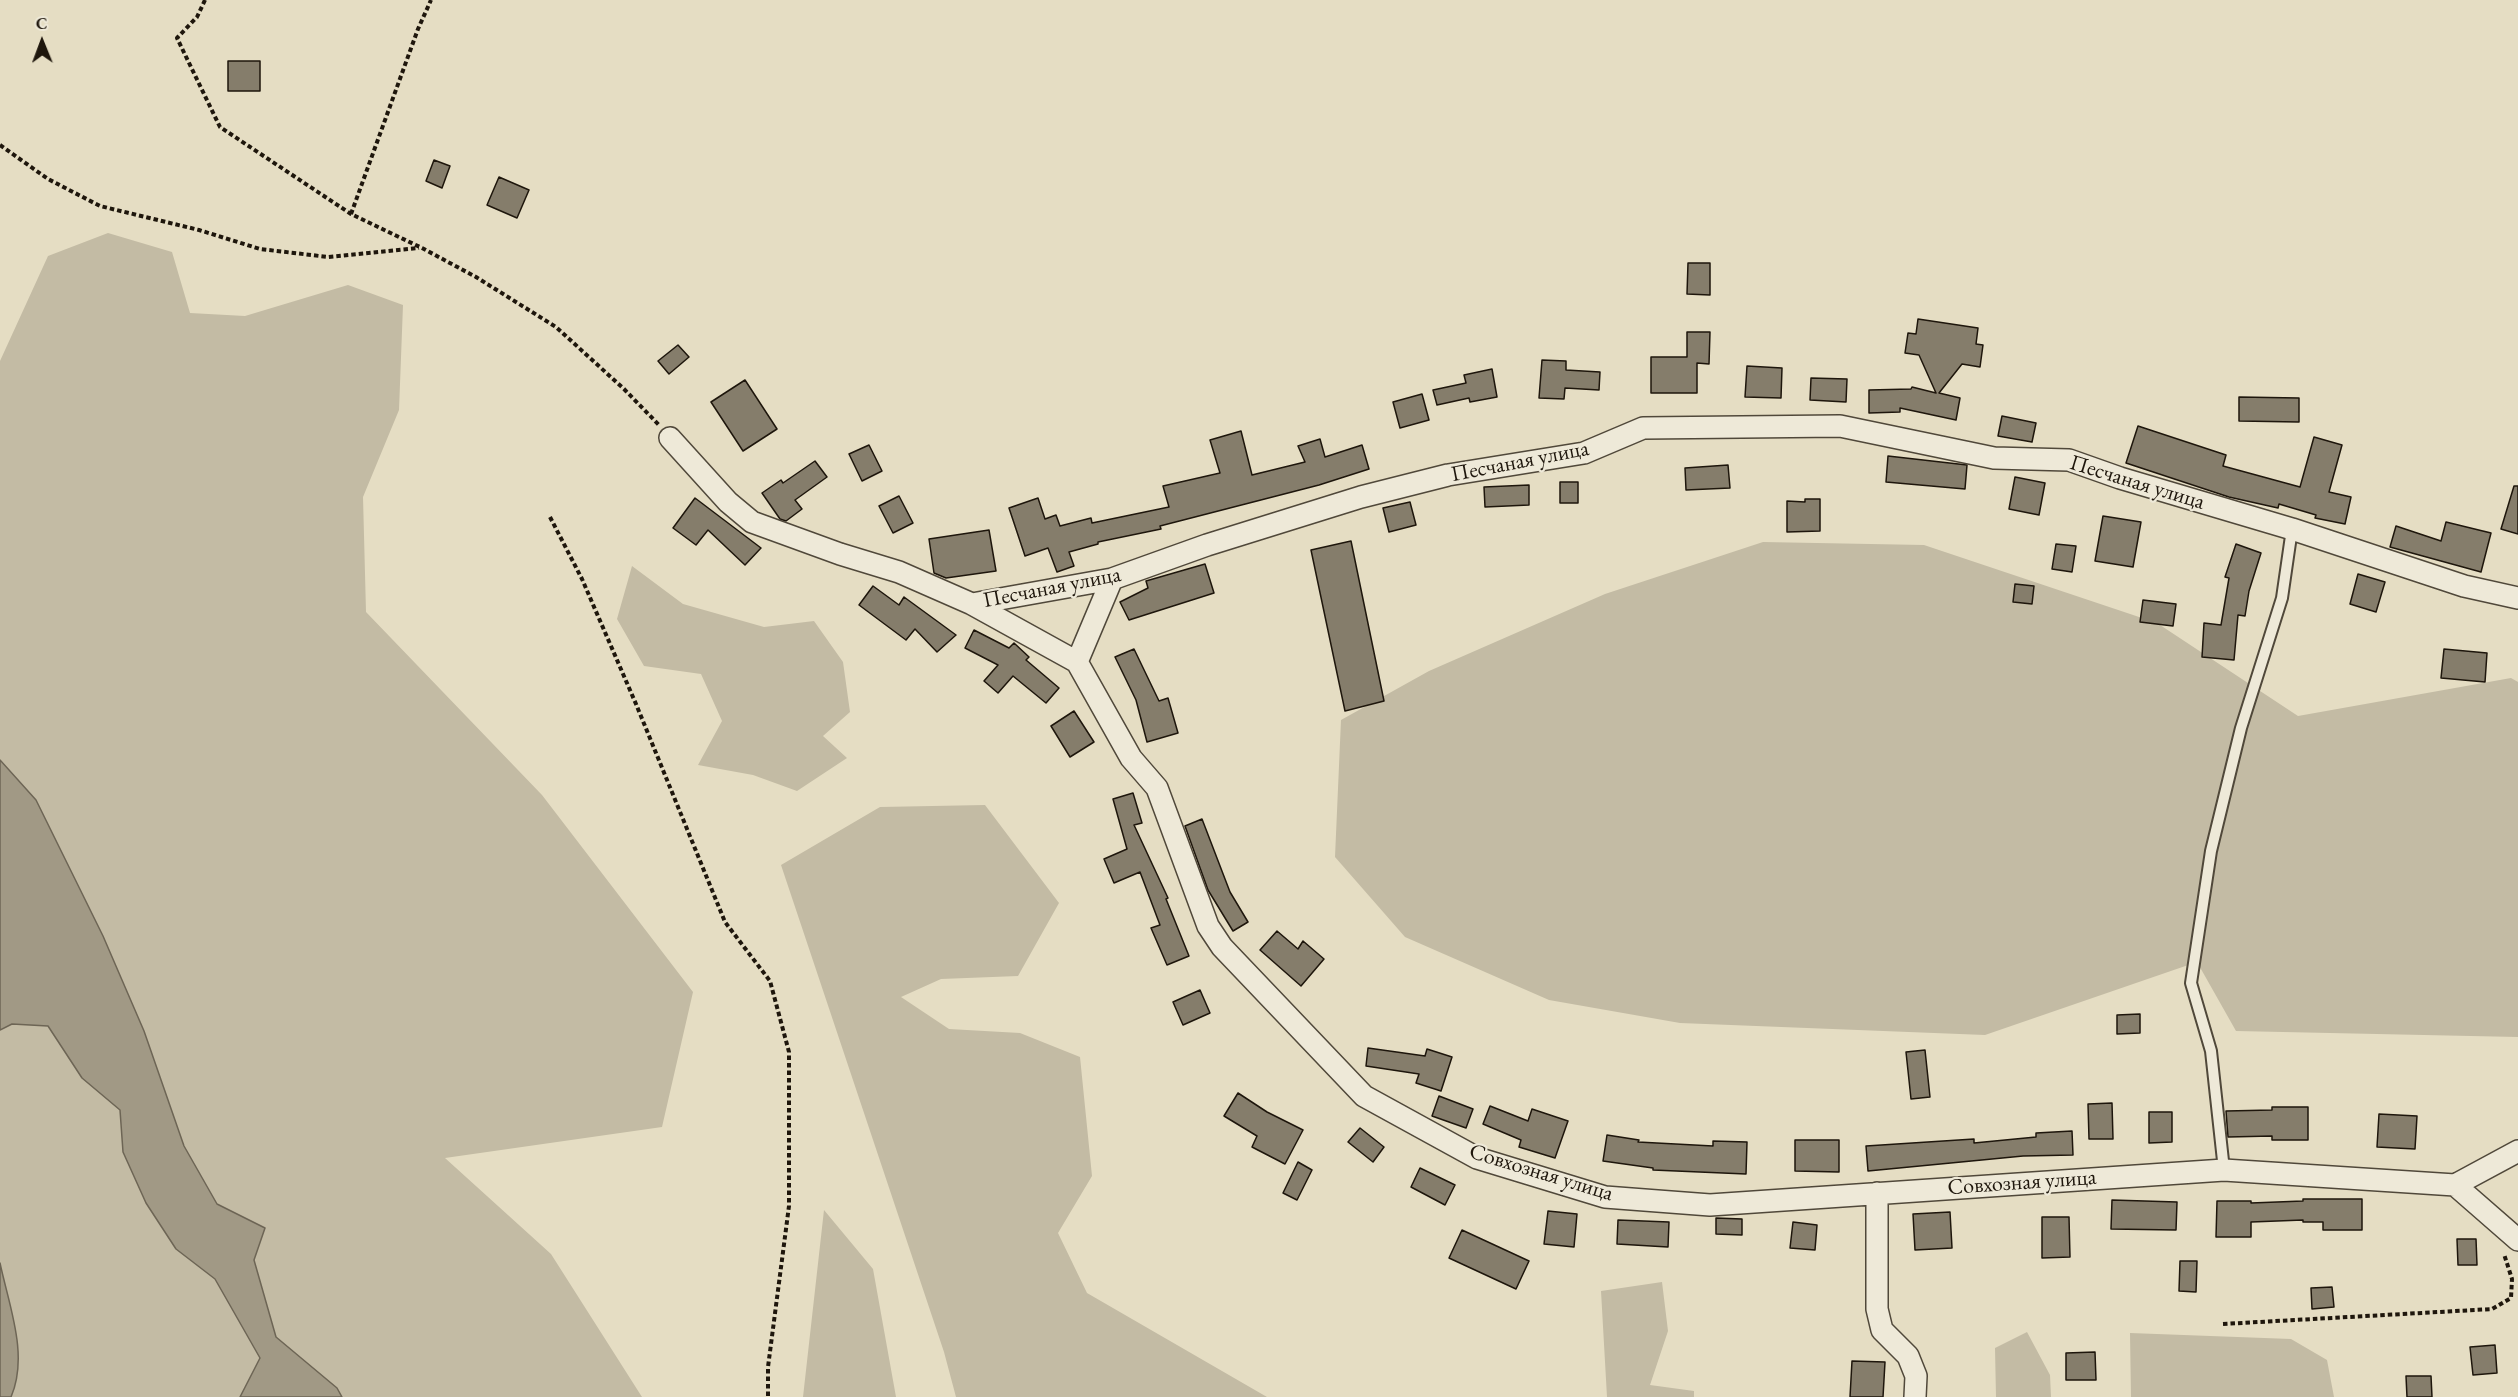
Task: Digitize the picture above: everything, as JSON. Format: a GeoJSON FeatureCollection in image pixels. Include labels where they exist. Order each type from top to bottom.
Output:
{"type":"FeatureCollection","features":[{"type":"Feature","properties":{"kind":"street","name":"Песчаная улица"},"geometry":{"type":"LineString","coordinates":[[670,438],[728,502],[752,522],[840,554],[899,572],[972,604],[1112,579],[1206,545],[1361,497],[1448,475],[1584,453],[1643,428],[1840,426],[1994,458],[2069,460],[2120,478],[2292,529],[2464,586],[2518,598]]}},
{"type":"Feature","properties":{"kind":"street"},"geometry":{"type":"LineString","coordinates":[[972,604],[1077,662],[1112,579]]}},
{"type":"Feature","properties":{"kind":"street","name":"Совхозная улица"},"geometry":{"type":"LineString","coordinates":[[1077,662],[1131,758],[1157,788],[1208,926],[1222,947],[1364,1096],[1477,1158],[1605,1197],[1710,1205],[2223,1170],[2455,1185]]}},
{"type":"Feature","properties":{"kind":"street"},"geometry":{"type":"LineString","coordinates":[[2511,1245],[2455,1185],[2518,1151]]}},
{"type":"Feature","properties":{"kind":"street"},"geometry":{"type":"LineString","coordinates":[[1877,1193],[1877,1309],[1882,1330],[1908,1356],[1916,1376],[1915,1397]]}},
{"type":"Feature","properties":{"kind":"lane"},"geometry":{"type":"LineString","coordinates":[[2223,1170],[2211,1051],[2191,982],[2211,851],[2241,728],[2282,598],[2292,529]]}},
{"type":"Feature","properties":{"kind":"path"},"geometry":{"type":"LineString","coordinates":[[205,0],[196,17],[177,38],[220,127],[351,214],[476,277],[555,327],[624,389],[670,438]]}},
{"type":"Feature","properties":{"kind":"path"},"geometry":{"type":"LineString","coordinates":[[351,214],[418,29],[431,0]]}},
{"type":"Feature","properties":{"kind":"path"},"geometry":{"type":"LineString","coordinates":[[0,145],[48,179],[100,206],[199,230],[260,249],[328,256],[422,248]]}},
{"type":"Feature","properties":{"kind":"path"},"geometry":{"type":"LineString","coordinates":[[550,516],[582,579],[636,704],[725,922],[770,981],[789,1052],[789,1206],[768,1367],[768,1397]]}},
{"type":"Feature","properties":{"kind":"path"},"geometry":{"type":"LineString","coordinates":[[2223,1324],[2492,1309],[2511,1298],[2511,1245]]}},
{"type":"Feature","properties":{"kind":"shaded area"},"geometry":{"type":"Polygon","coordinates":[[[108,233],[172,252],[190,313],[245,316],[348,285],[403,305],[399,410],[363,497],[366,612],[542,795],[693,992],[662,1127],[445,1158],[551,1254],[642,1397],[0,1397],[0,361],[48,256],[108,233]]]}},
{"type":"Feature","properties":{"kind":"shaded area"},"geometry":{"type":"Polygon","coordinates":[[[1763,542],[1924,545],[2157,623],[2298,716],[2511,678],[2518,682],[2518,1037],[2236,1031],[2197,962],[1985,1035],[1680,1023],[1549,1000],[1405,937],[1335,857],[1341,720],[1429,671],[1605,594],[1763,542]]]}},
{"type":"Feature","properties":{"kind":"shaded area"},"geometry":{"type":"Polygon","coordinates":[[[632,566],[683,604],[764,627],[814,621],[843,662],[850,712],[823,736],[847,758],[797,791],[753,775],[698,765],[722,721],[701,674],[644,666],[617,619],[632,566]]]}},
{"type":"Feature","properties":{"kind":"shaded area"},"geometry":{"type":"Polygon","coordinates":[[[0,760],[36,800],[103,936],[144,1031],[184,1146],[217,1204],[265,1228],[254,1260],[276,1337],[337,1388],[342,1397],[240,1397],[260,1358],[215,1279],[176,1249],[146,1203],[123,1152],[120,1110],[82,1078],[48,1026],[12,1024],[0,1030],[0,760]]]}},
{"type":"Feature","properties":{"kind":"shaded area"},"geometry":{"type":"Polygon","coordinates":[[[985,805],[1059,903],[1018,976],[941,979],[901,997],[949,1029],[1020,1033],[1080,1057],[1092,1176],[1058,1233],[1087,1293],[1267,1397],[956,1397],[944,1352],[781,865],[880,807],[985,805]]]}},
{"type":"Feature","properties":{"kind":"shaded area"},"geometry":{"type":"Polygon","coordinates":[[[824,1210],[873,1269],[896,1397],[803,1397],[824,1210]]]}},
{"type":"Feature","properties":{"kind":"shaded area"},"geometry":{"type":"Polygon","coordinates":[[[0,1263],[18,1347],[16,1381],[11,1397],[0,1397],[0,1263]]]}},
{"type":"Feature","properties":{"kind":"shaded area"},"geometry":{"type":"Polygon","coordinates":[[[1662,1282],[1668,1331],[1650,1385],[1694,1391],[1694,1397],[1607,1397],[1601,1291],[1662,1282]]]}},
{"type":"Feature","properties":{"kind":"shaded area"},"geometry":{"type":"Polygon","coordinates":[[[2027,1332],[2050,1375],[2051,1397],[1996,1397],[1995,1348],[2027,1332]]]}},
{"type":"Feature","properties":{"kind":"shaded area"},"geometry":{"type":"Polygon","coordinates":[[[2130,1333],[2291,1339],[2327,1360],[2334,1397],[2131,1397],[2130,1333]]]}},
{"type":"Feature","properties":{"kind":"building"},"geometry":{"type":"Polygon","coordinates":[[[228,61],[260,61],[260,91],[228,91],[228,61]]]}},
{"type":"Feature","properties":{"kind":"building"},"geometry":{"type":"Polygon","coordinates":[[[434,160],[450,166],[442,188],[426,181],[434,160]]]}},
{"type":"Feature","properties":{"kind":"building"},"geometry":{"type":"Polygon","coordinates":[[[499,177],[529,190],[517,218],[487,205],[499,177]]]}},
{"type":"Feature","properties":{"kind":"building"},"geometry":{"type":"Polygon","coordinates":[[[1688,263],[1710,263],[1710,295],[1687,294],[1688,263]]]}},
{"type":"Feature","properties":{"kind":"building"},"geometry":{"type":"Polygon","coordinates":[[[1918,319],[1978,328],[1976,344],[1983,345],[1980,367],[1962,364],[1939,393],[1960,398],[1956,420],[1900,408],[1900,412],[1869,413],[1869,390],[1911,389],[1912,387],[1936,393],[1919,355],[1905,353],[1908,333],[1916,334],[1918,319]]]}},
{"type":"Feature","properties":{"kind":"building"},"geometry":{"type":"Polygon","coordinates":[[[1687,332],[1710,332],[1709,364],[1697,363],[1697,393],[1651,393],[1651,357],[1687,357],[1687,332]]]}},
{"type":"Feature","properties":{"kind":"building"},"geometry":{"type":"Polygon","coordinates":[[[678,345],[689,357],[669,374],[658,361],[678,345]]]}},
{"type":"Feature","properties":{"kind":"building"},"geometry":{"type":"Polygon","coordinates":[[[1542,360],[1566,361],[1566,370],[1600,372],[1599,390],[1565,388],[1564,399],[1539,398],[1542,360]]]}},
{"type":"Feature","properties":{"kind":"building"},"geometry":{"type":"Polygon","coordinates":[[[1747,366],[1782,368],[1781,398],[1745,397],[1747,366]]]}},
{"type":"Feature","properties":{"kind":"building"},"geometry":{"type":"Polygon","coordinates":[[[1492,369],[1497,397],[1470,402],[1469,398],[1437,405],[1433,390],[1466,383],[1464,375],[1492,369]]]}},
{"type":"Feature","properties":{"kind":"building"},"geometry":{"type":"Polygon","coordinates":[[[1811,378],[1847,379],[1846,402],[1810,400],[1811,378]]]}},
{"type":"Feature","properties":{"kind":"building"},"geometry":{"type":"Polygon","coordinates":[[[745,380],[777,429],[743,451],[711,402],[745,380]]]}},
{"type":"Feature","properties":{"kind":"building"},"geometry":{"type":"Polygon","coordinates":[[[1422,394],[1429,420],[1400,428],[1393,402],[1422,394]]]}},
{"type":"Feature","properties":{"kind":"building"},"geometry":{"type":"Polygon","coordinates":[[[2239,397],[2299,398],[2299,422],[2239,421],[2239,397]]]}},
{"type":"Feature","properties":{"kind":"building"},"geometry":{"type":"Polygon","coordinates":[[[2002,416],[2036,423],[2032,442],[1998,436],[2002,416]]]}},
{"type":"Feature","properties":{"kind":"building"},"geometry":{"type":"Polygon","coordinates":[[[2138,426],[2226,455],[2223,466],[2300,487],[2314,437],[2342,445],[2329,492],[2351,497],[2345,524],[2315,518],[2316,515],[2279,504],[2278,508],[2229,497],[2126,463],[2138,426]]]}},
{"type":"Feature","properties":{"kind":"building"},"geometry":{"type":"Polygon","coordinates":[[[1241,431],[1252,475],[1305,462],[1298,446],[1320,439],[1325,457],[1362,445],[1369,469],[1319,485],[1160,526],[1161,529],[1098,542],[1098,544],[1069,552],[1074,566],[1057,572],[1048,548],[1025,556],[1009,508],[1038,498],[1045,519],[1056,515],[1060,526],[1091,518],[1092,523],[1169,507],[1163,486],[1220,473],[1210,440],[1241,431]]]}},
{"type":"Feature","properties":{"kind":"building"},"geometry":{"type":"Polygon","coordinates":[[[869,445],[882,471],[862,481],[849,454],[869,445]]]}},
{"type":"Feature","properties":{"kind":"building"},"geometry":{"type":"Polygon","coordinates":[[[1888,456],[1967,465],[1965,489],[1886,482],[1888,456]]]}},
{"type":"Feature","properties":{"kind":"building"},"geometry":{"type":"Polygon","coordinates":[[[815,461],[827,477],[795,500],[802,509],[786,521],[780,519],[762,493],[781,480],[783,483],[815,461]]]}},
{"type":"Feature","properties":{"kind":"building"},"geometry":{"type":"Polygon","coordinates":[[[1728,465],[1730,488],[1686,490],[1685,468],[1728,465]]]}},
{"type":"Feature","properties":{"kind":"building"},"geometry":{"type":"Polygon","coordinates":[[[2015,477],[2045,483],[2039,515],[2009,509],[2015,477]]]}},
{"type":"Feature","properties":{"kind":"building"},"geometry":{"type":"Polygon","coordinates":[[[1560,482],[1578,482],[1578,503],[1560,503],[1560,482]]]}},
{"type":"Feature","properties":{"kind":"building"},"geometry":{"type":"Polygon","coordinates":[[[1529,485],[1529,505],[1485,507],[1484,487],[1529,485]]]}},
{"type":"Feature","properties":{"kind":"building"},"geometry":{"type":"Polygon","coordinates":[[[2514,486],[2518,486],[2518,534],[2501,529],[2514,486]]]}},
{"type":"Feature","properties":{"kind":"building"},"geometry":{"type":"Polygon","coordinates":[[[899,496],[913,523],[893,533],[879,506],[899,496]]]}},
{"type":"Feature","properties":{"kind":"building"},"geometry":{"type":"Polygon","coordinates":[[[695,498],[761,548],[745,565],[708,530],[696,545],[673,528],[695,498]]]}},
{"type":"Feature","properties":{"kind":"building"},"geometry":{"type":"Polygon","coordinates":[[[1805,499],[1820,499],[1820,531],[1787,532],[1787,501],[1805,502],[1805,499]]]}},
{"type":"Feature","properties":{"kind":"building"},"geometry":{"type":"Polygon","coordinates":[[[1410,502],[1416,525],[1389,532],[1383,508],[1410,502]]]}},
{"type":"Feature","properties":{"kind":"building"},"geometry":{"type":"Polygon","coordinates":[[[2103,516],[2141,522],[2133,567],[2095,561],[2103,516]]]}},
{"type":"Feature","properties":{"kind":"building"},"geometry":{"type":"Polygon","coordinates":[[[2446,522],[2491,533],[2481,572],[2390,547],[2396,526],[2441,541],[2446,522]]]}},
{"type":"Feature","properties":{"kind":"building"},"geometry":{"type":"Polygon","coordinates":[[[989,530],[996,571],[946,578],[934,573],[929,539],[989,530]]]}},
{"type":"Feature","properties":{"kind":"building"},"geometry":{"type":"Polygon","coordinates":[[[1351,541],[1384,701],[1345,711],[1311,550],[1351,541]]]}},
{"type":"Feature","properties":{"kind":"building"},"geometry":{"type":"Polygon","coordinates":[[[2056,544],[2076,546],[2072,572],[2052,569],[2056,544]]]}},
{"type":"Feature","properties":{"kind":"building"},"geometry":{"type":"Polygon","coordinates":[[[2236,544],[2261,553],[2249,591],[2245,616],[2238,615],[2234,660],[2202,657],[2204,623],[2221,625],[2229,578],[2225,577],[2236,544]]]}},
{"type":"Feature","properties":{"kind":"building"},"geometry":{"type":"Polygon","coordinates":[[[1205,564],[1214,593],[1129,620],[1120,602],[1148,588],[1146,581],[1205,564]]]}},
{"type":"Feature","properties":{"kind":"building"},"geometry":{"type":"Polygon","coordinates":[[[2358,574],[2385,582],[2376,612],[2350,604],[2358,574]]]}},
{"type":"Feature","properties":{"kind":"building"},"geometry":{"type":"Polygon","coordinates":[[[2015,584],[2034,586],[2032,604],[2013,602],[2015,584]]]}},
{"type":"Feature","properties":{"kind":"building"},"geometry":{"type":"Polygon","coordinates":[[[873,586],[899,605],[904,597],[956,635],[937,652],[915,629],[906,640],[859,605],[873,586]]]}},
{"type":"Feature","properties":{"kind":"building"},"geometry":{"type":"Polygon","coordinates":[[[2143,600],[2176,604],[2173,626],[2140,622],[2143,600]]]}},
{"type":"Feature","properties":{"kind":"building"},"geometry":{"type":"Polygon","coordinates":[[[974,630],[1009,648],[1014,643],[1029,657],[1026,660],[1059,688],[1046,703],[1013,676],[998,693],[984,681],[998,665],[965,648],[974,630]]]}},
{"type":"Feature","properties":{"kind":"building"},"geometry":{"type":"Polygon","coordinates":[[[1134,649],[1159,701],[1168,698],[1178,733],[1147,742],[1136,700],[1115,657],[1134,649]]]}},
{"type":"Feature","properties":{"kind":"building"},"geometry":{"type":"Polygon","coordinates":[[[2444,649],[2487,653],[2485,682],[2441,678],[2444,649]]]}},
{"type":"Feature","properties":{"kind":"building"},"geometry":{"type":"Polygon","coordinates":[[[1074,711],[1094,742],[1070,757],[1051,726],[1074,711]]]}},
{"type":"Feature","properties":{"kind":"building"},"geometry":{"type":"Polygon","coordinates":[[[1133,793],[1142,823],[1134,825],[1168,898],[1166,899],[1189,956],[1167,965],[1151,928],[1160,925],[1140,872],[1114,883],[1104,859],[1127,849],[1113,799],[1133,793]]]}},
{"type":"Feature","properties":{"kind":"building"},"geometry":{"type":"Polygon","coordinates":[[[1202,819],[1230,892],[1248,922],[1233,931],[1208,890],[1185,826],[1202,819]]]}},
{"type":"Feature","properties":{"kind":"building"},"geometry":{"type":"Polygon","coordinates":[[[1277,931],[1298,949],[1303,941],[1324,959],[1301,986],[1260,950],[1277,931]]]}},
{"type":"Feature","properties":{"kind":"building"},"geometry":{"type":"Polygon","coordinates":[[[1200,990],[1210,1013],[1183,1025],[1173,1002],[1200,990]]]}},
{"type":"Feature","properties":{"kind":"building"},"geometry":{"type":"Polygon","coordinates":[[[2140,1014],[2140,1033],[2117,1034],[2117,1015],[2140,1014]]]}},
{"type":"Feature","properties":{"kind":"building"},"geometry":{"type":"Polygon","coordinates":[[[1368,1048],[1425,1056],[1427,1049],[1452,1057],[1441,1091],[1416,1083],[1419,1074],[1366,1066],[1368,1048]]]}},
{"type":"Feature","properties":{"kind":"building"},"geometry":{"type":"Polygon","coordinates":[[[1925,1050],[1930,1097],[1911,1099],[1906,1052],[1925,1050]]]}},
{"type":"Feature","properties":{"kind":"building"},"geometry":{"type":"Polygon","coordinates":[[[1238,1093],[1267,1112],[1303,1130],[1285,1164],[1252,1147],[1257,1136],[1224,1116],[1238,1093]]]}},
{"type":"Feature","properties":{"kind":"building"},"geometry":{"type":"Polygon","coordinates":[[[1439,1096],[1473,1109],[1466,1128],[1432,1116],[1439,1096]]]}},
{"type":"Feature","properties":{"kind":"building"},"geometry":{"type":"Polygon","coordinates":[[[2112,1103],[2113,1139],[2089,1139],[2088,1104],[2112,1103]]]}},
{"type":"Feature","properties":{"kind":"building"},"geometry":{"type":"Polygon","coordinates":[[[1490,1106],[1528,1121],[1532,1109],[1568,1121],[1555,1158],[1519,1147],[1521,1140],[1483,1124],[1490,1106]]]}},
{"type":"Feature","properties":{"kind":"building"},"geometry":{"type":"Polygon","coordinates":[[[2272,1107],[2308,1107],[2308,1140],[2272,1140],[2272,1136],[2228,1137],[2226,1111],[2272,1110],[2272,1107]]]}},
{"type":"Feature","properties":{"kind":"building"},"geometry":{"type":"Polygon","coordinates":[[[2149,1112],[2172,1112],[2172,1142],[2149,1143],[2149,1112]]]}},
{"type":"Feature","properties":{"kind":"building"},"geometry":{"type":"Polygon","coordinates":[[[2379,1114],[2417,1116],[2415,1149],[2377,1147],[2379,1114]]]}},
{"type":"Feature","properties":{"kind":"building"},"geometry":{"type":"Polygon","coordinates":[[[1360,1128],[1384,1147],[1373,1162],[1348,1142],[1360,1128]]]}},
{"type":"Feature","properties":{"kind":"building"},"geometry":{"type":"Polygon","coordinates":[[[2072,1131],[2073,1155],[2023,1156],[1868,1171],[1866,1146],[1974,1139],[1974,1143],[2036,1137],[2036,1133],[2072,1131]]]}},
{"type":"Feature","properties":{"kind":"building"},"geometry":{"type":"Polygon","coordinates":[[[1607,1135],[1639,1140],[1638,1142],[1713,1146],[1713,1141],[1747,1142],[1746,1174],[1653,1170],[1653,1168],[1603,1161],[1607,1135]]]}},
{"type":"Feature","properties":{"kind":"building"},"geometry":{"type":"Polygon","coordinates":[[[1795,1140],[1839,1140],[1839,1172],[1795,1171],[1795,1140]]]}},
{"type":"Feature","properties":{"kind":"building"},"geometry":{"type":"Polygon","coordinates":[[[1298,1162],[1312,1170],[1297,1200],[1283,1193],[1298,1162]]]}},
{"type":"Feature","properties":{"kind":"building"},"geometry":{"type":"Polygon","coordinates":[[[1420,1168],[1455,1185],[1445,1205],[1411,1187],[1420,1168]]]}},
{"type":"Feature","properties":{"kind":"building"},"geometry":{"type":"Polygon","coordinates":[[[2303,1199],[2362,1199],[2362,1230],[2323,1230],[2323,1222],[2303,1222],[2303,1220],[2251,1222],[2251,1237],[2216,1237],[2217,1201],[2251,1201],[2251,1203],[2303,1201],[2303,1199]]]}},
{"type":"Feature","properties":{"kind":"building"},"geometry":{"type":"Polygon","coordinates":[[[2112,1200],[2177,1202],[2176,1230],[2111,1229],[2112,1200]]]}},
{"type":"Feature","properties":{"kind":"building"},"geometry":{"type":"Polygon","coordinates":[[[1548,1211],[1577,1214],[1574,1247],[1544,1244],[1548,1211]]]}},
{"type":"Feature","properties":{"kind":"building"},"geometry":{"type":"Polygon","coordinates":[[[1950,1212],[1952,1248],[1915,1250],[1913,1214],[1950,1212]]]}},
{"type":"Feature","properties":{"kind":"building"},"geometry":{"type":"Polygon","coordinates":[[[2042,1217],[2069,1217],[2070,1257],[2042,1258],[2042,1217]]]}},
{"type":"Feature","properties":{"kind":"building"},"geometry":{"type":"Polygon","coordinates":[[[1716,1218],[1742,1219],[1742,1235],[1716,1234],[1716,1218]]]}},
{"type":"Feature","properties":{"kind":"building"},"geometry":{"type":"Polygon","coordinates":[[[1618,1220],[1669,1222],[1668,1247],[1617,1244],[1618,1220]]]}},
{"type":"Feature","properties":{"kind":"building"},"geometry":{"type":"Polygon","coordinates":[[[1793,1222],[1817,1225],[1815,1250],[1790,1248],[1793,1222]]]}},
{"type":"Feature","properties":{"kind":"building"},"geometry":{"type":"Polygon","coordinates":[[[1462,1230],[1529,1261],[1516,1289],[1449,1258],[1462,1230]]]}},
{"type":"Feature","properties":{"kind":"building"},"geometry":{"type":"Polygon","coordinates":[[[2457,1239],[2476,1239],[2477,1265],[2458,1265],[2457,1239]]]}},
{"type":"Feature","properties":{"kind":"building"},"geometry":{"type":"Polygon","coordinates":[[[2180,1261],[2197,1261],[2196,1292],[2179,1291],[2180,1261]]]}},
{"type":"Feature","properties":{"kind":"building"},"geometry":{"type":"Polygon","coordinates":[[[2332,1287],[2334,1307],[2312,1309],[2311,1288],[2332,1287]]]}},
{"type":"Feature","properties":{"kind":"building"},"geometry":{"type":"Polygon","coordinates":[[[2495,1345],[2497,1373],[2473,1375],[2470,1347],[2495,1345]]]}},
{"type":"Feature","properties":{"kind":"building"},"geometry":{"type":"Polygon","coordinates":[[[2095,1352],[2096,1380],[2066,1380],[2066,1353],[2095,1352]]]}},
{"type":"Feature","properties":{"kind":"building"},"geometry":{"type":"Polygon","coordinates":[[[1852,1361],[1885,1362],[1883,1397],[1850,1397],[1852,1361]]]}},
{"type":"Feature","properties":{"kind":"building"},"geometry":{"type":"Polygon","coordinates":[[[2406,1376],[2431,1376],[2432,1397],[2407,1397],[2406,1376]]]}}]}
